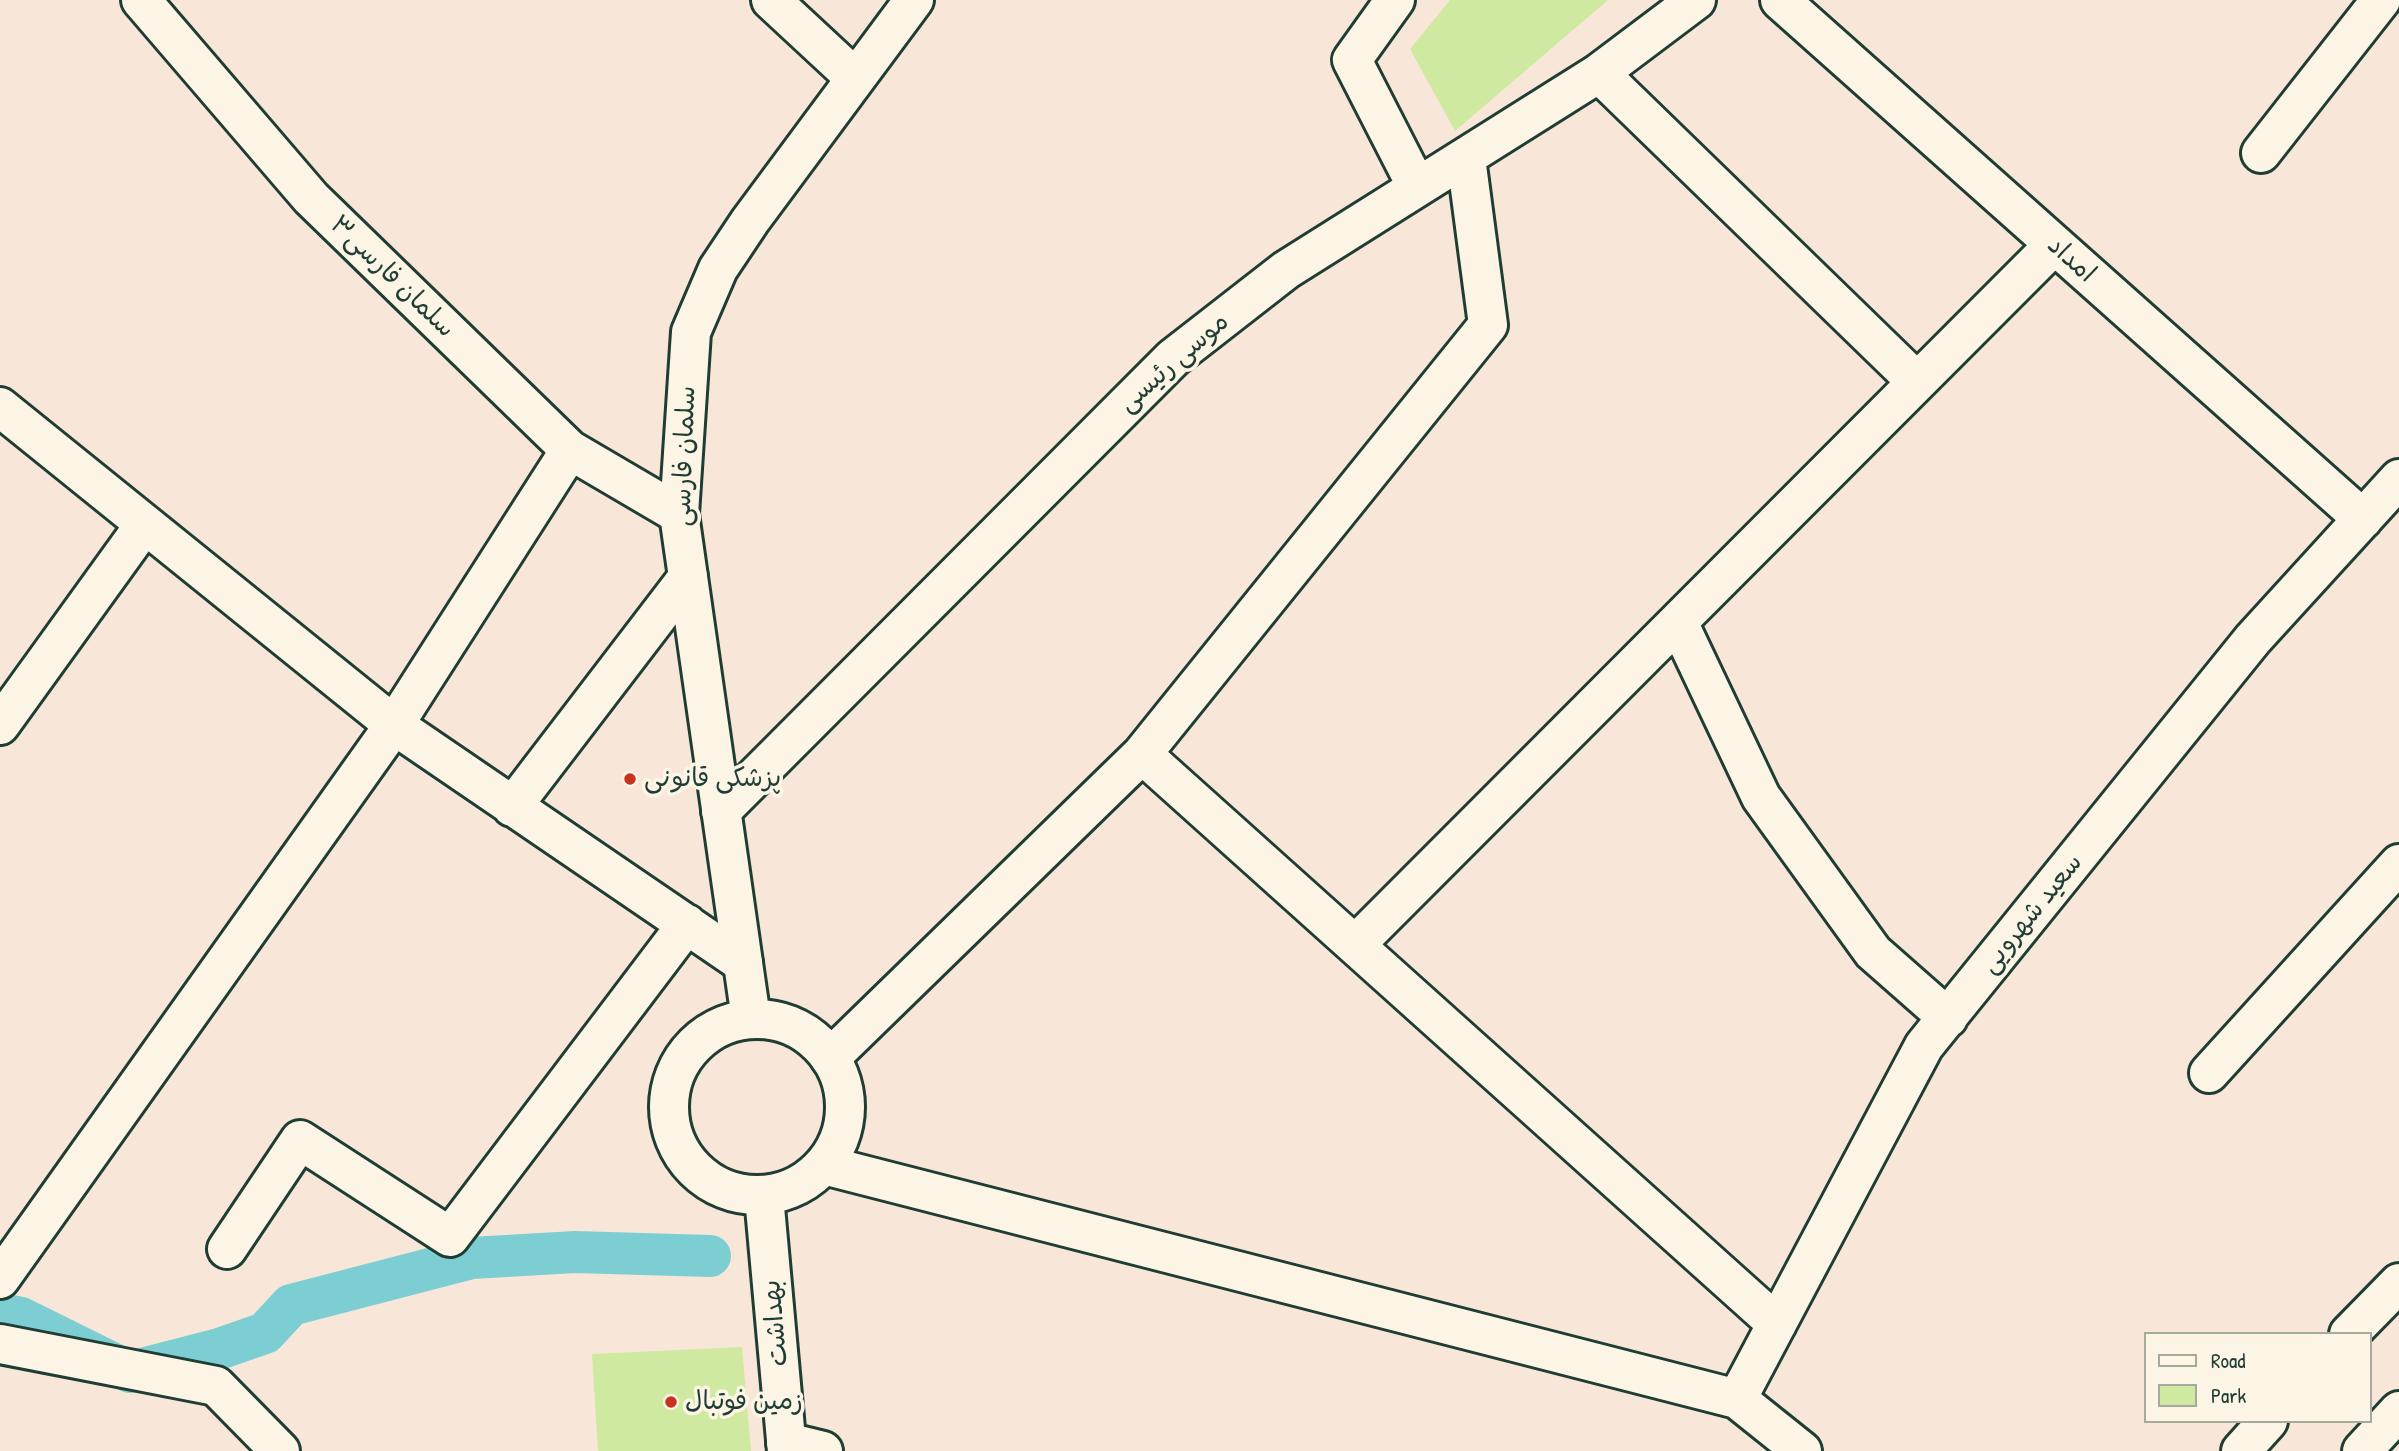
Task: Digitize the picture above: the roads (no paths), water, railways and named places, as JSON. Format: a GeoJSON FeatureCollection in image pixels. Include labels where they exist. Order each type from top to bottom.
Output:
{"type":"FeatureCollection","features":[{"type":"Feature","properties":{"kind":"street","name":"سلمان فارسی۳"},"geometry":{"type":"LineString","coordinates":[[141,0],[311,198],[570,450],[679,514]]}},
{"type":"Feature","properties":{"kind":"street"},"geometry":{"type":"LineString","coordinates":[[771,0],[855,78]]}},
{"type":"Feature","properties":{"kind":"street","name":"سلمان فارسی"},"geometry":{"type":"LineString","coordinates":[[751,1019],[679,514],[691,332],[718,269],[750,221],[914,0]]}},
{"type":"Feature","properties":{"kind":"street"},"geometry":{"type":"LineString","coordinates":[[1395,0],[1352,60],[1417,187]]}},
{"type":"Feature","properties":{"kind":"street","name":"موسی رئیسی"},"geometry":{"type":"LineString","coordinates":[[721,811],[1173,358],[1286,270],[1600,73],[1696,0]]}},
{"type":"Feature","properties":{"kind":"street","name":"امداد"},"geometry":{"type":"LineString","coordinates":[[1780,0],[2363,519]]}},
{"type":"Feature","properties":{"kind":"street"},"geometry":{"type":"LineString","coordinates":[[2261,153],[2381,0]]}},
{"type":"Feature","properties":{"kind":"street"},"geometry":{"type":"LineString","coordinates":[[1600,73],[1917,382]]}},
{"type":"Feature","properties":{"kind":"street"},"geometry":{"type":"LineString","coordinates":[[830,1058],[1142,754],[1488,325],[1466,158]]}},
{"type":"Feature","properties":{"kind":"street"},"geometry":{"type":"LineString","coordinates":[[1355,946],[2053,245]]}},
{"type":"Feature","properties":{"kind":"street"},"geometry":{"type":"LineString","coordinates":[[0,407],[394,725],[743,963]]}},
{"type":"Feature","properties":{"kind":"street"},"geometry":{"type":"LineString","coordinates":[[0,1279],[394,725],[570,450]]}},
{"type":"Feature","properties":{"kind":"street","name":"سعید شهرویی"},"geometry":{"type":"LineString","coordinates":[[1737,1399],[1924,1046],[2253,639],[2399,479]]}},
{"type":"Feature","properties":{"kind":"street"},"geometry":{"type":"LineString","coordinates":[[0,724],[13,679],[145,524]]}},
{"type":"Feature","properties":{"kind":"street"},"geometry":{"type":"LineString","coordinates":[[512,807],[688,577]]}},
{"type":"Feature","properties":{"kind":"street"},"geometry":{"type":"LineString","coordinates":[[1678,622],[1761,797],[1872,952],[1948,1018]]}},
{"type":"Feature","properties":{"kind":"street"},"geometry":{"type":"LineString","coordinates":[[1142,754],[1777,1324]]}},
{"type":"Feature","properties":{"kind":"street"},"geometry":{"type":"LineString","coordinates":[[2209,1073],[2399,864]]}},
{"type":"Feature","properties":{"kind":"street"},"geometry":{"type":"LineString","coordinates":[[227,1249],[300,1140],[450,1237],[687,924]]}},
{"type":"Feature","properties":{"kind":"street"},"geometry":{"type":"LineString","coordinates":[[751,1019],[774,1020],[796,1028],[815,1040],[830,1058],[841,1078],[845,1101],[844,1124],[837,1146],[824,1165],[807,1181],[787,1191],[764,1196],[741,1195],[719,1187],[700,1174],[684,1157],[674,1136],[669,1114],[671,1091],[678,1069],[690,1050],[708,1034],[728,1024],[751,1019]]}},
{"type":"Feature","properties":{"kind":"street"},"geometry":{"type":"LineString","coordinates":[[824,1165],[1737,1399],[1802,1451]]}},
{"type":"Feature","properties":{"kind":"street","name":"بهداشت"},"geometry":{"type":"LineString","coordinates":[[764,1196],[787,1446]]}},
{"type":"Feature","properties":{"kind":"street"},"geometry":{"type":"LineString","coordinates":[[2351,1332],[2399,1283]]}},
{"type":"Feature","properties":{"kind":"street"},"geometry":{"type":"LineString","coordinates":[[0,1345],[216,1386],[281,1451]]}},
{"type":"Feature","properties":{"kind":"street"},"geometry":{"type":"LineString","coordinates":[[2362,1451],[2399,1411]]}},
{"type":"Feature","properties":{"kind":"street"},"geometry":{"type":"LineString","coordinates":[[2241,1451],[2266,1423]]}},
{"type":"Feature","properties":{"kind":"street"},"geometry":{"type":"LineString","coordinates":[[787,1446],[823,1451]]}},
{"type":"Feature","properties":{"kind":"waterway"},"geometry":{"type":"LineString","coordinates":[[0,1314],[21,1318],[130,1372],[219,1349],[265,1333],[291,1305],[472,1258],[575,1252],[710,1256]]}},
{"type":"Feature","properties":{"kind":"place","name":"پزشکی قانونی"},"geometry":{"type":"Point","coordinates":[630,779]}},
{"type":"Feature","properties":{"kind":"place","name":"زمین فوتبال"},"geometry":{"type":"Point","coordinates":[671,1402]}}]}
